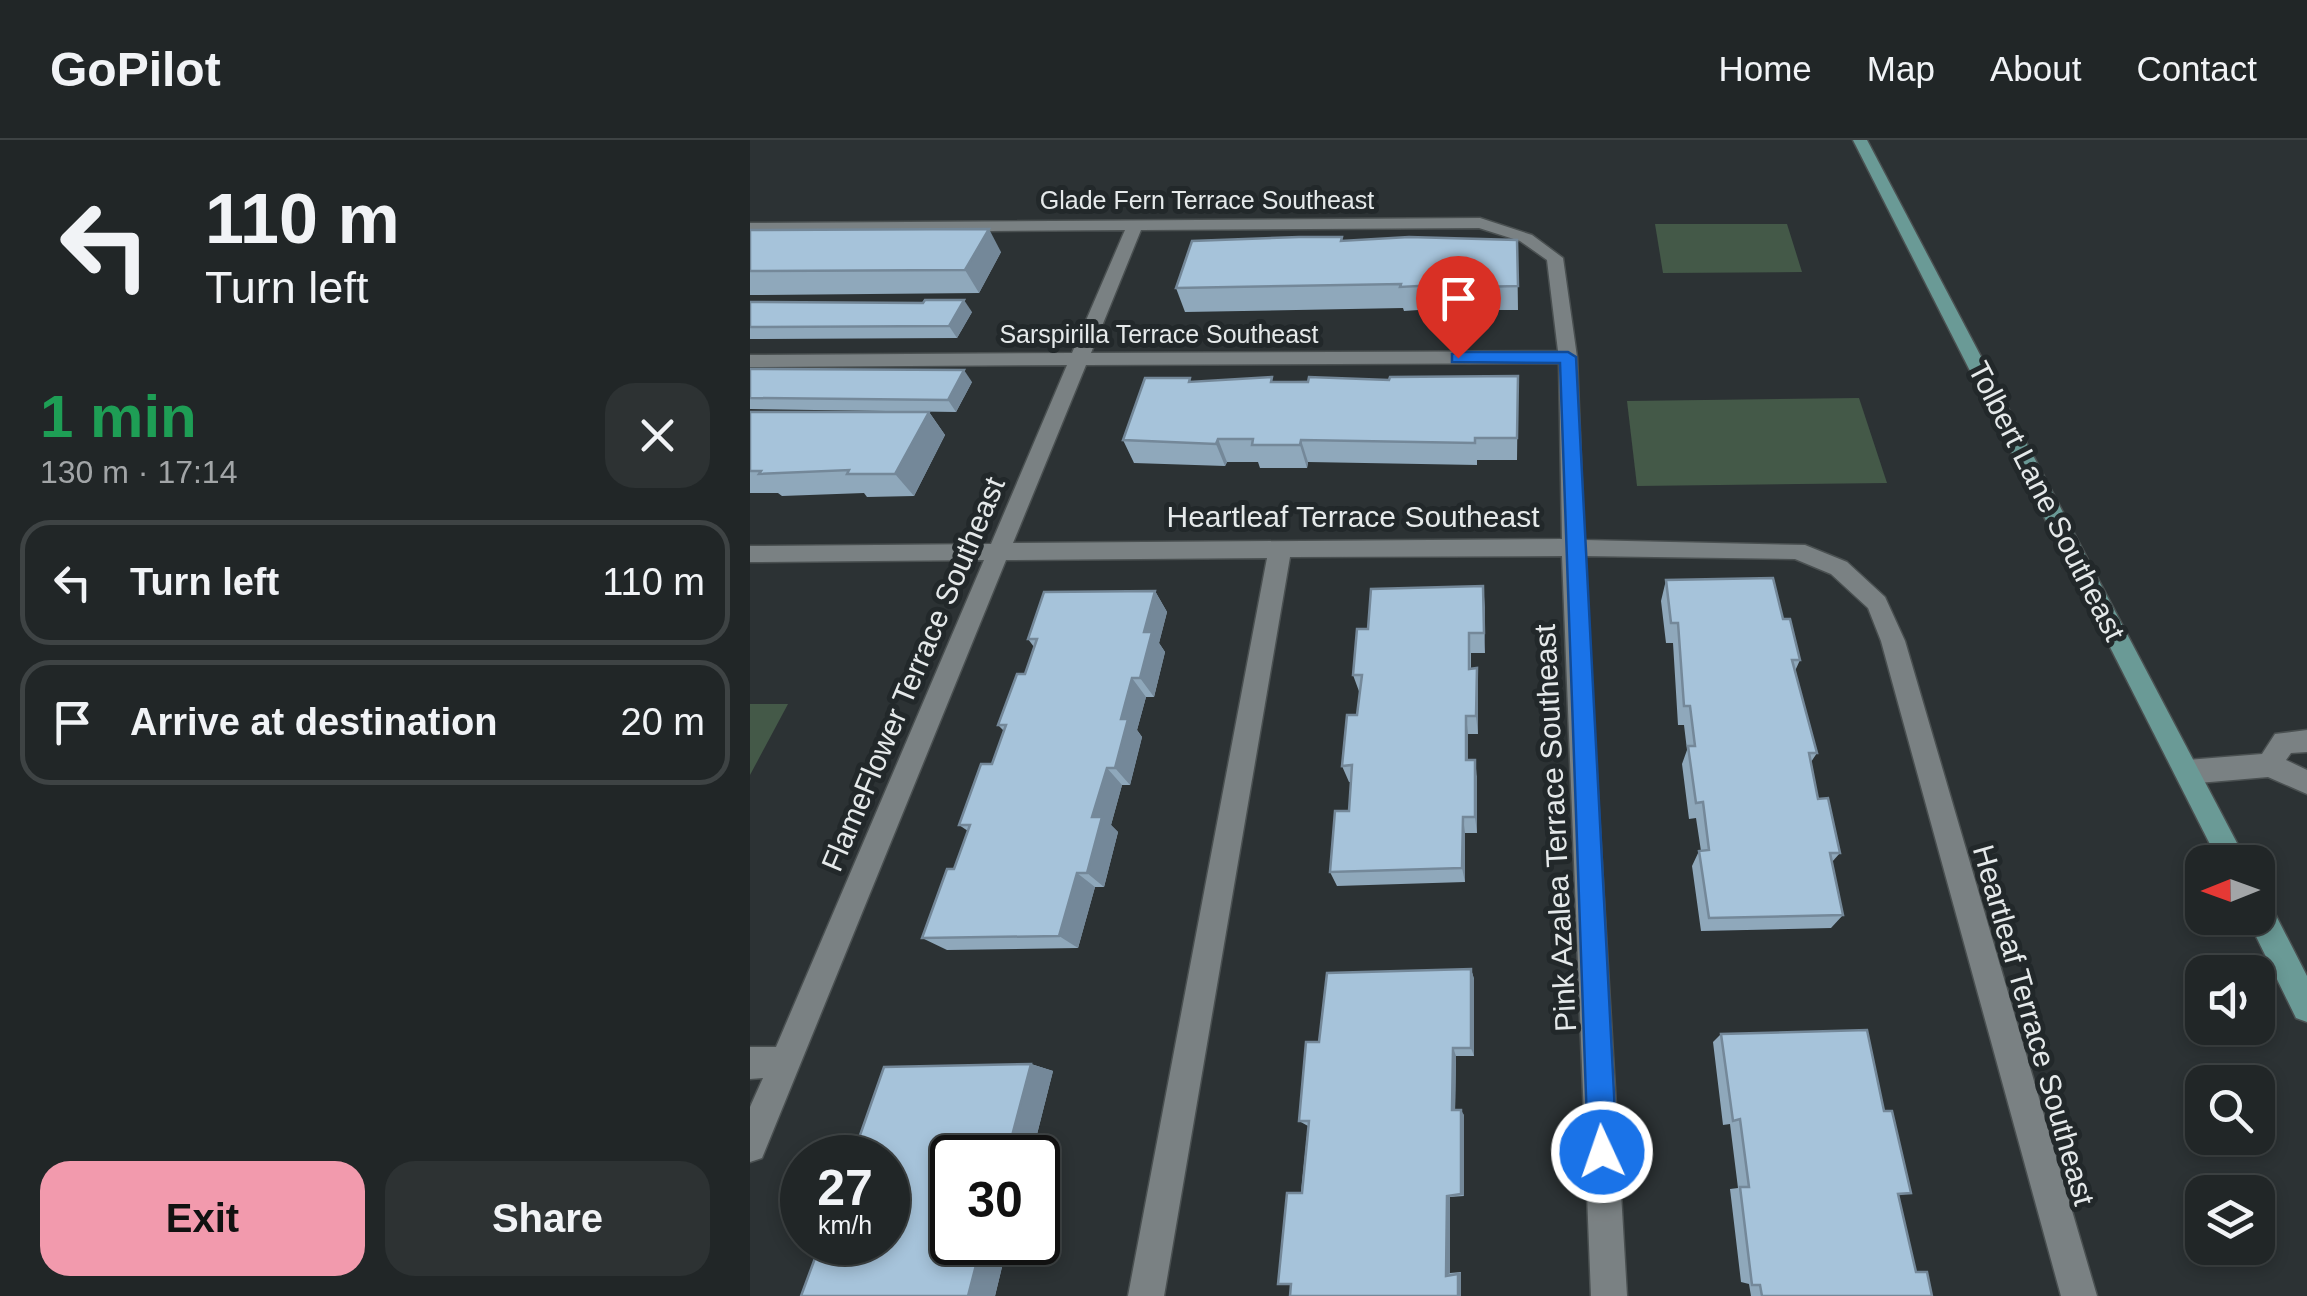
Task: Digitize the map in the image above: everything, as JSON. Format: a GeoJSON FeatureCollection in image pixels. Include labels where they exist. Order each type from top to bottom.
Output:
{"type":"FeatureCollection","features":[{"type":"Feature","properties":{"kind":"street","name":"Tolbert Lane Southeast"},"geometry":{"type":"LineString","coordinates":[[1860,140],[2224,845]]}},
{"type":"Feature","properties":{"kind":"street","name":"Glade Fern Terrace Southeast"},"geometry":{"type":"LineString","coordinates":[[750,228],[1480,223],[1526,238],[1555,258],[1568,357]]}},
{"type":"Feature","properties":{"kind":"street","name":"FlameFlower Terrace Southeast"},"geometry":{"type":"LineString","coordinates":[[750,1146],[1135,226]]}},
{"type":"Feature","properties":{"kind":"street","name":"Sarspirilla Terrace Southeast"},"geometry":{"type":"LineString","coordinates":[[750,361],[1568,357]]}},
{"type":"Feature","properties":{"kind":"street","name":"Pink Azalea Terrace Southeast"},"geometry":{"type":"LineString","coordinates":[[1568,357],[1573,547],[1609,1296]]}},
{"type":"Feature","properties":{"kind":"street","name":"Heartleaf Terrace Southeast"},"geometry":{"type":"LineString","coordinates":[[750,554],[1573,547],[1798,551],[1838,568],[1877,603],[1893,640],[2079,1296]]}},
{"type":"Feature","properties":{"kind":"street"},"geometry":{"type":"LineString","coordinates":[[1146,1296],[1280,549]]}},
{"type":"Feature","properties":{"kind":"street"},"geometry":{"type":"LineString","coordinates":[[2268,765],[2284,742],[2307,741]]}},
{"type":"Feature","properties":{"kind":"street"},"geometry":{"type":"LineString","coordinates":[[2187,772],[2268,765],[2307,782]]}},
{"type":"Feature","properties":{"kind":"street"},"geometry":{"type":"LineString","coordinates":[[2271,935],[2307,1007]]}},
{"type":"Feature","properties":{"kind":"street"},"geometry":{"type":"LineString","coordinates":[[750,1062],[785,1062]]}},
{"type":"Feature","properties":{"kind":"green space"},"geometry":{"type":"Polygon","coordinates":[[[1655,224],[1787,224],[1802,272],[1663,273],[1655,224]]]}},
{"type":"Feature","properties":{"kind":"green space"},"geometry":{"type":"Polygon","coordinates":[[[1859,398],[1887,483],[1637,486],[1627,401],[1859,398]]]}},
{"type":"Feature","properties":{"kind":"green space"},"geometry":{"type":"Polygon","coordinates":[[[750,704],[788,704],[750,775],[750,704]]]}},
{"type":"Feature","properties":{"kind":"building"},"geometry":{"type":"Polygon","coordinates":[[[989,229],[965,270],[750,271],[750,230],[989,229]]]}},
{"type":"Feature","properties":{"kind":"building"},"geometry":{"type":"Polygon","coordinates":[[[1342,237],[1341,241],[1409,237],[1517,240],[1518,286],[1475,287],[1475,283],[1176,288],[1192,241],[1342,237]]]}},
{"type":"Feature","properties":{"kind":"building"},"geometry":{"type":"Polygon","coordinates":[[[964,300],[949,326],[750,327],[750,302],[964,300]]]}},
{"type":"Feature","properties":{"kind":"building"},"geometry":{"type":"Polygon","coordinates":[[[750,369],[964,370],[948,400],[750,398],[750,369]]]}},
{"type":"Feature","properties":{"kind":"building"},"geometry":{"type":"Polygon","coordinates":[[[1518,376],[1517,438],[1475,438],[1475,443],[1301,440],[1300,445],[1252,445],[1253,439],[1218,439],[1216,444],[1123,440],[1145,378],[1190,378],[1189,382],[1272,377],[1271,382],[1308,382],[1309,377],[1389,380],[1518,376]]]}},
{"type":"Feature","properties":{"kind":"building"},"geometry":{"type":"Polygon","coordinates":[[[750,412],[929,412],[895,474],[847,474],[849,470],[759,474],[761,471],[750,471],[750,412]]]}},
{"type":"Feature","properties":{"kind":"building"},"geometry":{"type":"Polygon","coordinates":[[[1773,578],[1783,619],[1790,619],[1800,660],[1792,660],[1817,753],[1809,753],[1818,799],[1828,798],[1840,853],[1830,853],[1843,915],[1709,918],[1699,851],[1709,850],[1703,802],[1696,803],[1688,746],[1695,746],[1690,706],[1684,706],[1678,623],[1671,623],[1666,580],[1773,578]]]}},
{"type":"Feature","properties":{"kind":"building"},"geometry":{"type":"Polygon","coordinates":[[[1483,586],[1484,633],[1469,633],[1469,669],[1477,668],[1476,716],[1466,716],[1466,760],[1475,760],[1475,817],[1463,817],[1462,868],[1330,872],[1335,811],[1349,811],[1352,765],[1342,766],[1347,715],[1357,715],[1362,675],[1353,675],[1357,629],[1368,629],[1371,589],[1483,586]]]}},
{"type":"Feature","properties":{"kind":"building"},"geometry":{"type":"Polygon","coordinates":[[[1155,591],[1144,632],[1152,632],[1140,678],[1132,678],[1121,719],[1128,719],[1115,768],[1107,768],[1092,817],[1102,817],[1087,873],[1077,873],[1059,936],[922,938],[947,869],[954,869],[970,825],[959,825],[981,764],[992,764],[1006,725],[998,725],[1017,674],[1025,674],[1037,639],[1028,639],[1044,592],[1155,591]]]}},
{"type":"Feature","properties":{"kind":"building"},"geometry":{"type":"Polygon","coordinates":[[[1471,969],[1471,1048],[1453,1048],[1452,1110],[1461,1110],[1461,1194],[1447,1196],[1446,1276],[1458,1274],[1458,1296],[1290,1296],[1291,1284],[1278,1284],[1287,1193],[1302,1193],[1309,1121],[1299,1121],[1306,1042],[1319,1042],[1327,973],[1471,969]]]}},
{"type":"Feature","properties":{"kind":"building"},"geometry":{"type":"Polygon","coordinates":[[[1867,1030],[1884,1111],[1892,1111],[1911,1193],[1898,1194],[1916,1272],[1927,1272],[1932,1296],[1762,1296],[1760,1285],[1752,1285],[1740,1187],[1749,1187],[1740,1119],[1733,1121],[1721,1034],[1867,1030]]]}},
{"type":"Feature","properties":{"kind":"building"},"geometry":{"type":"Polygon","coordinates":[[[1031,1064],[1012,1135],[930,1135],[930,1265],[976,1265],[968,1296],[801,1296],[812,1265],[910,1265],[910,1135],[860,1135],[884,1067],[1031,1064]]]}},
{"type":"Feature","properties":{"kind":"route"},"geometry":{"type":"LineString","coordinates":[[1458,358],[1568,357],[1573,547],[1602,1152]]}}]}
